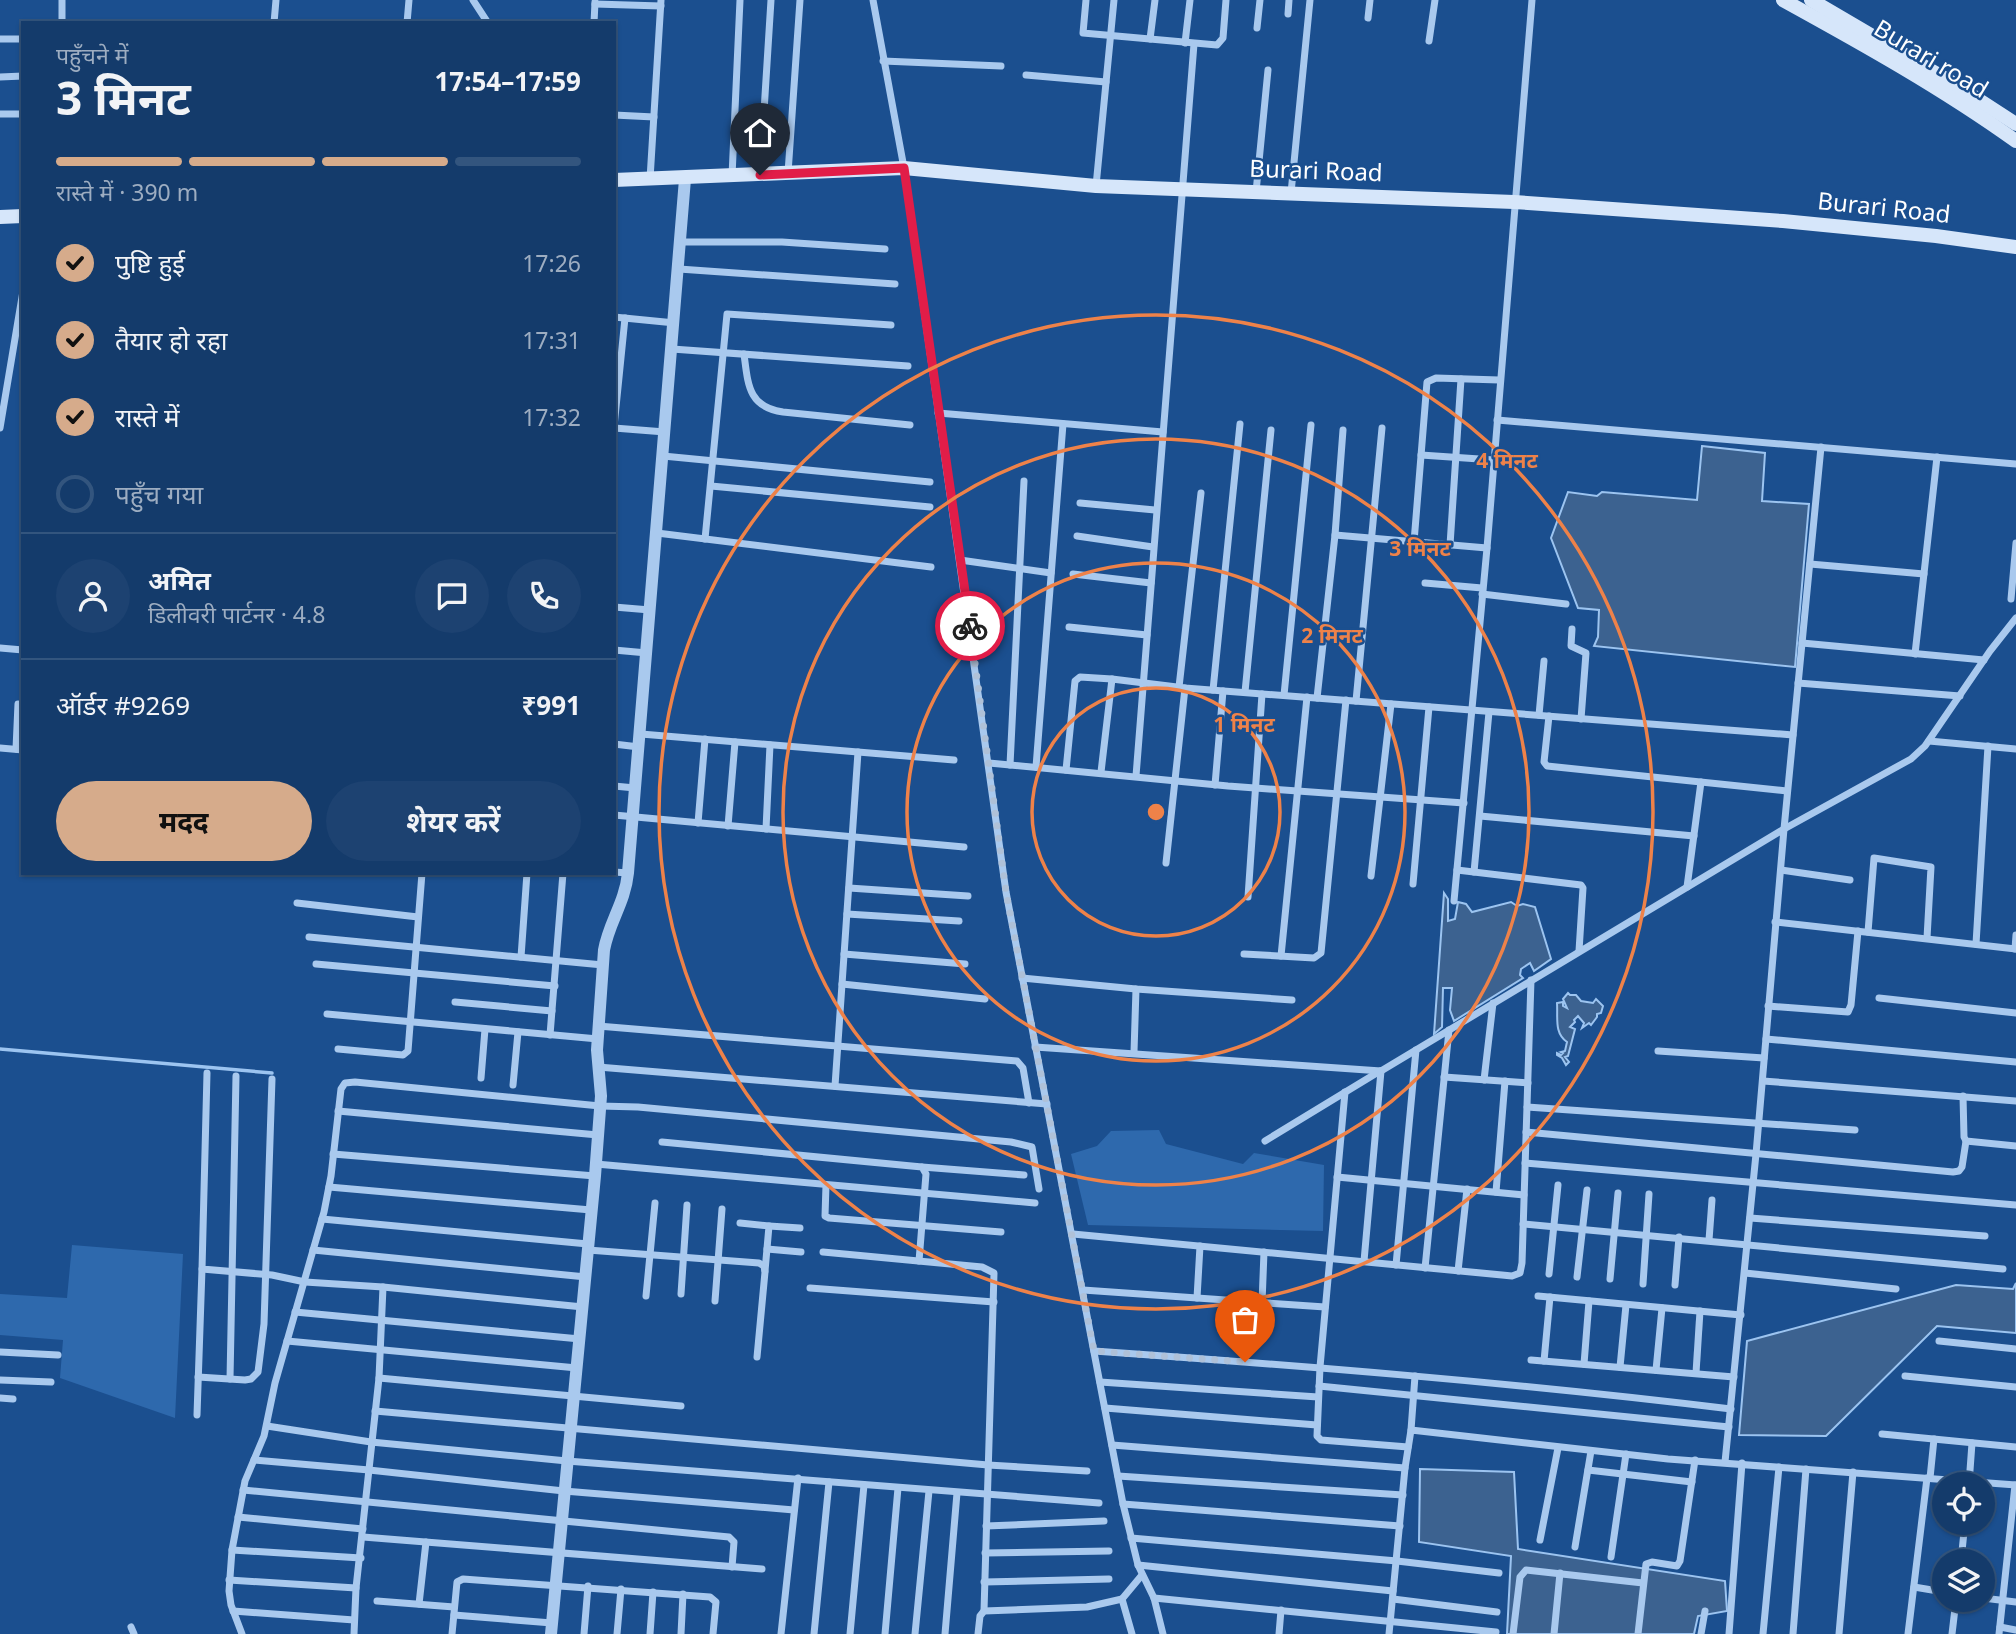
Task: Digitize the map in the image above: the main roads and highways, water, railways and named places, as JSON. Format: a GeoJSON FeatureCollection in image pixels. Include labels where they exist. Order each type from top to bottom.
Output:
{"type":"FeatureCollection","features":[{"type":"Feature","properties":{"kind":"main road","name":"Burari road"},"geometry":{"type":"LineString","coordinates":[[1783,0],[1873,49],[2016,141]]}},
{"type":"Feature","properties":{"kind":"main road","name":"Burari road"},"geometry":{"type":"LineString","coordinates":[[1811,0],[1956,85],[2016,124]]}},
{"type":"Feature","properties":{"kind":"main road","name":"Burari Road"},"geometry":{"type":"LineString","coordinates":[[616,180],[896,168],[1096,186],[1514,202],[1846,226],[2016,247]]}},
{"type":"Feature","properties":{"kind":"main road"},"geometry":{"type":"LineString","coordinates":[[1,221],[21,216]]}},
{"type":"Feature","properties":{"kind":"waterway"},"geometry":{"type":"LineString","coordinates":[[0,1049],[272,1073]]}}]}
